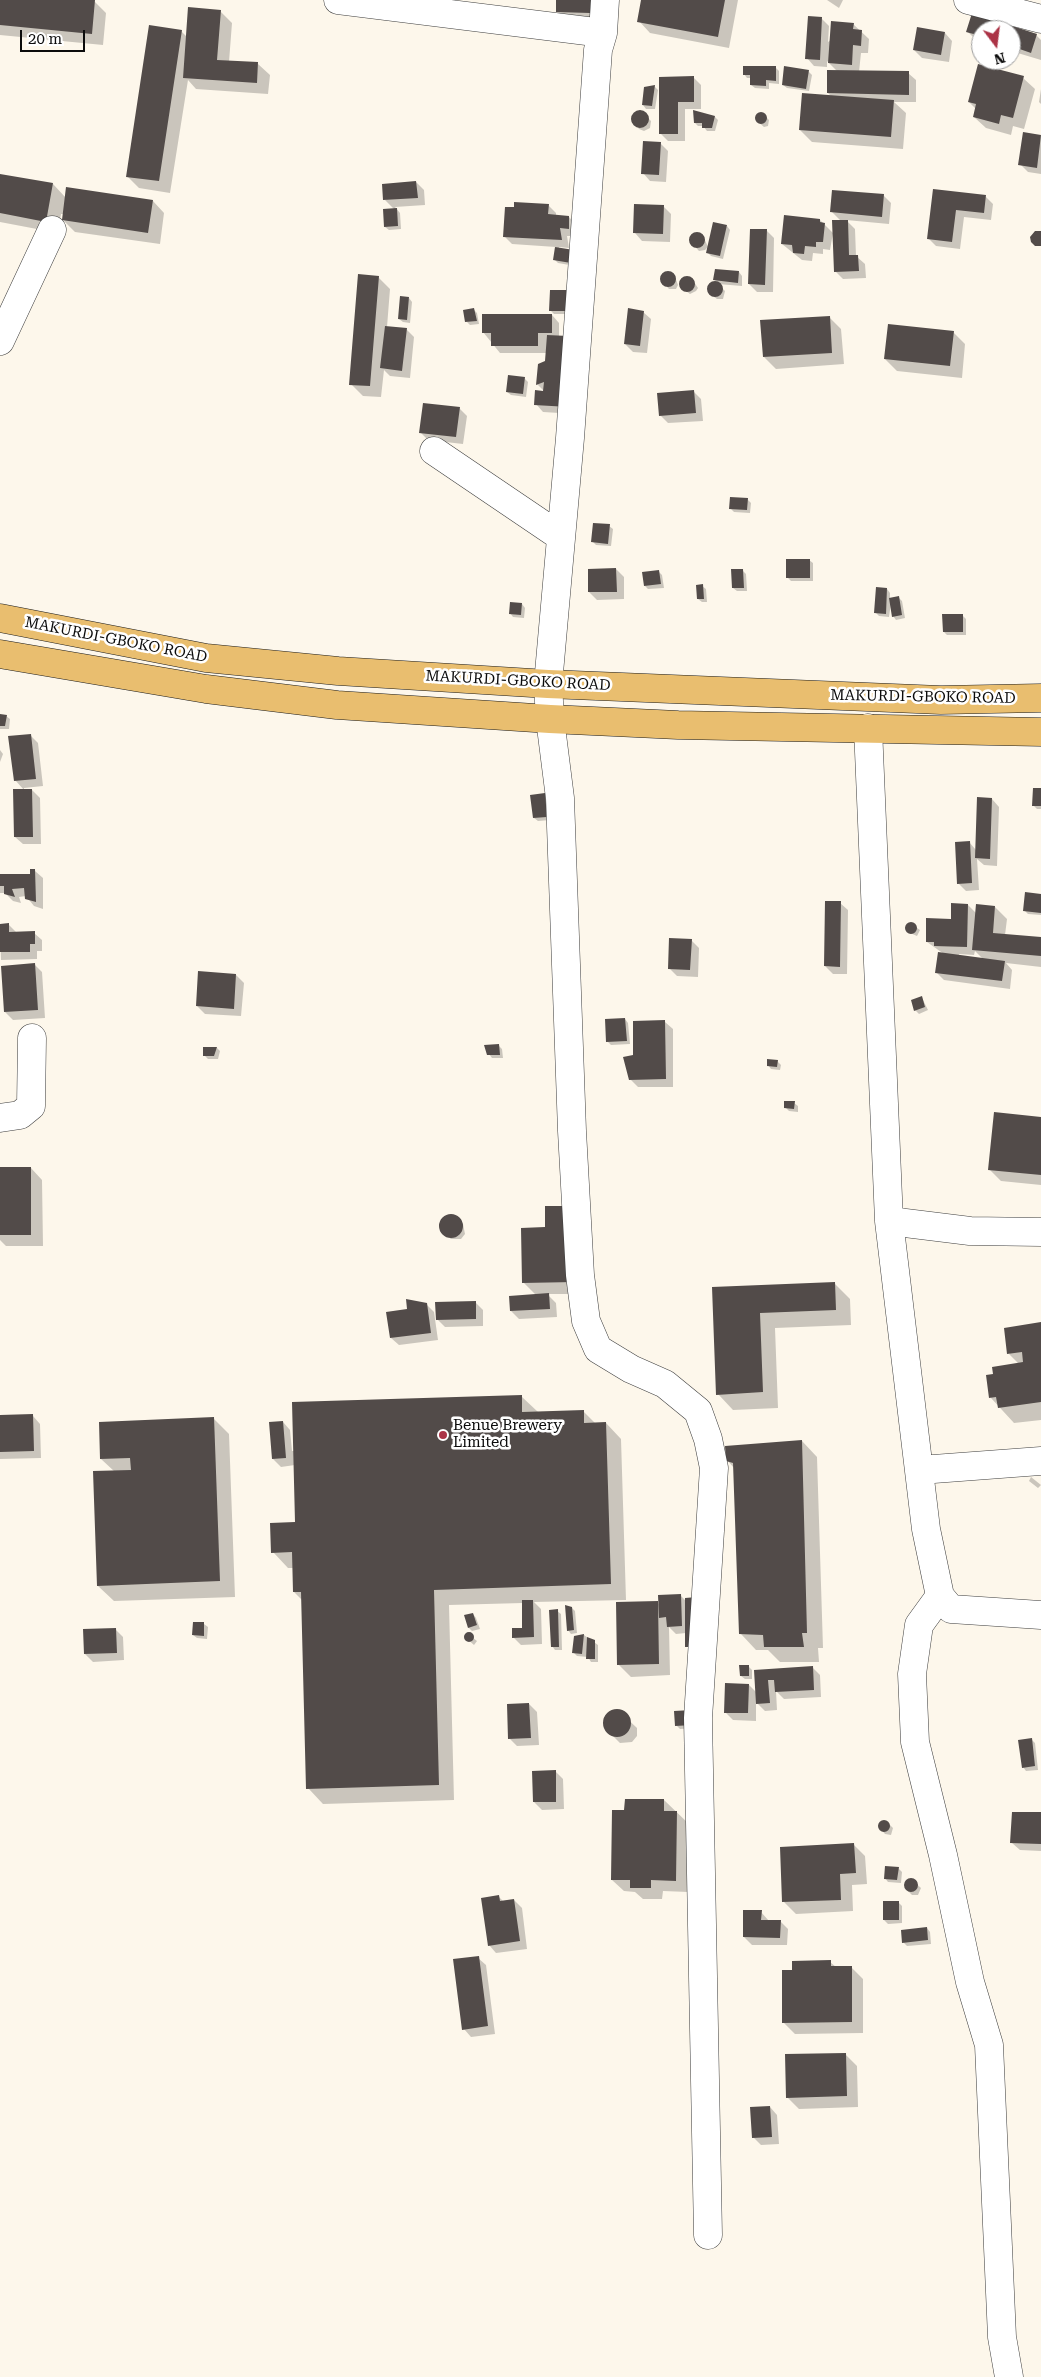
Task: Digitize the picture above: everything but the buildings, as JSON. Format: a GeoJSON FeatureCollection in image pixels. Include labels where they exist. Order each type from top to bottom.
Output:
{"type":"FeatureCollection","features":[{"type":"Feature","properties":{"kind":"main road","name":"MAKURDI-GBOKO ROAD"},"geometry":{"type":"LineString","coordinates":[[0,618],[206,658],[338,671],[548,684],[941,700],[1041,698]]}},
{"type":"Feature","properties":{"kind":"main road"},"geometry":{"type":"LineString","coordinates":[[0,654],[206,688],[337,705],[678,726],[1041,732]]}},
{"type":"Feature","properties":{"kind":"street"},"geometry":{"type":"LineString","coordinates":[[338,0],[603,33]]}},
{"type":"Feature","properties":{"kind":"street"},"geometry":{"type":"LineString","coordinates":[[605,0],[603,33],[598,50],[548,684],[550,719],[560,798],[572,1131],[580,1275],[586,1321],[598,1349],[631,1370],[665,1384],[698,1411],[708,1439],[714,1468],[698,1718],[708,2235]]}},
{"type":"Feature","properties":{"kind":"street"},"geometry":{"type":"LineString","coordinates":[[968,0],[1041,19]]}},
{"type":"Feature","properties":{"kind":"street"},"geometry":{"type":"LineString","coordinates":[[0,341],[52,230]]}},
{"type":"Feature","properties":{"kind":"street"},"geometry":{"type":"LineString","coordinates":[[434,451],[561,537]]}},
{"type":"Feature","properties":{"kind":"street"},"geometry":{"type":"LineString","coordinates":[[868,728],[890,1221],[926,1529],[940,1596],[951,1609],[1041,1615]]}},
{"type":"Feature","properties":{"kind":"street"},"geometry":{"type":"LineString","coordinates":[[0,1118],[20,1115],[31,1106],[32,1038]]}},
{"type":"Feature","properties":{"kind":"street"},"geometry":{"type":"LineString","coordinates":[[890,1221],[970,1231],[1041,1232]]}},
{"type":"Feature","properties":{"kind":"street"},"geometry":{"type":"LineString","coordinates":[[920,1470],[1041,1461]]}},
{"type":"Feature","properties":{"kind":"street"},"geometry":{"type":"LineString","coordinates":[[940,1596],[919,1625],[912,1674],[915,1742],[943,1855],[970,1982],[990,2045],[1002,2337],[1009,2377]]}},
{"type":"Feature","properties":{"kind":"place","name":"Benue Brewery Limited"},"geometry":{"type":"Point","coordinates":[443,1435]}}]}
